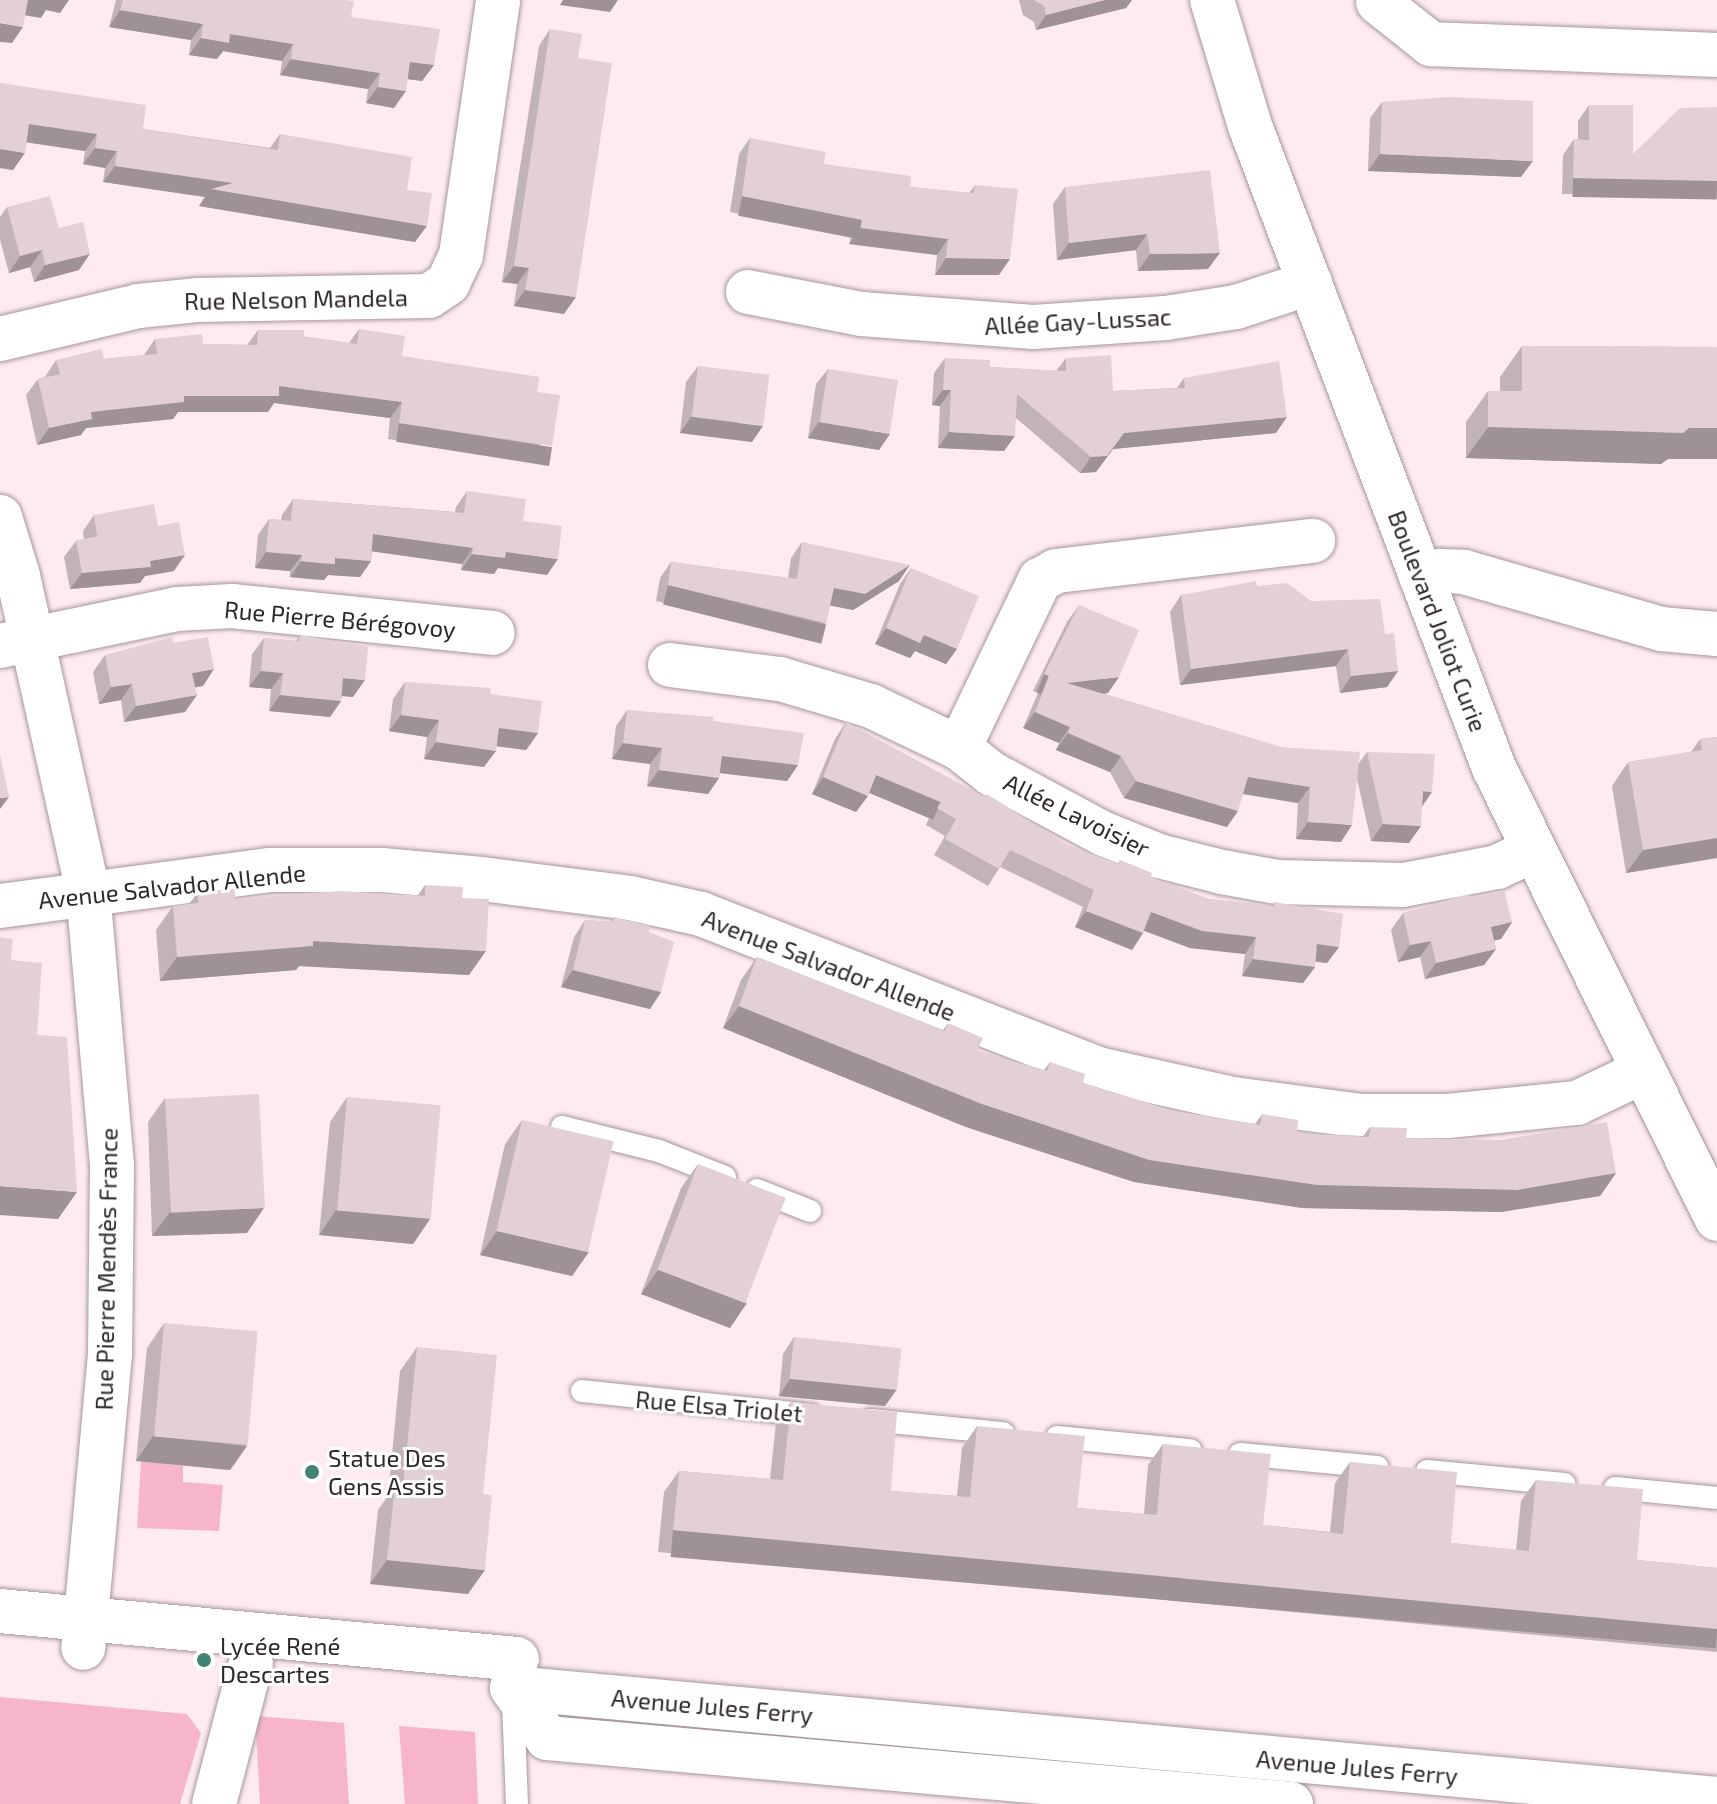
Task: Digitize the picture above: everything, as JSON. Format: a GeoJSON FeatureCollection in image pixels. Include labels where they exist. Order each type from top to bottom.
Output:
{"type":"FeatureCollection","features":[{"type":"Feature","properties":{"kind":"street","name":"Rue Nelson Mandela"},"geometry":{"type":"LineString","coordinates":[[0,339],[138,306],[197,300],[429,296],[448,283],[461,255],[498,0]]}},
{"type":"Feature","properties":{"kind":"street","name":"Boulevard Joliot Curie"},"geometry":{"type":"LineString","coordinates":[[1212,0],[1250,126],[1421,577],[1531,851],[1717,1219]]}},
{"type":"Feature","properties":{"kind":"street"},"geometry":{"type":"LineString","coordinates":[[1378,2],[1431,44],[1717,55]]}},
{"type":"Feature","properties":{"kind":"street","name":"Allée Gay-Lussac"},"geometry":{"type":"LineString","coordinates":[[748,292],[875,316],[1034,327],[1166,318],[1236,307],[1310,283]]}},
{"type":"Feature","properties":{"kind":"street","name":"Rue Pierre Mendès France"},"geometry":{"type":"LineString","coordinates":[[0,517],[17,645],[88,891],[112,1165],[110,1354],[85,1633]]}},
{"type":"Feature","properties":{"kind":"street"},"geometry":{"type":"LineString","coordinates":[[959,748],[1040,580],[1056,571],[1313,541]]}},
{"type":"Feature","properties":{"kind":"street"},"geometry":{"type":"LineString","coordinates":[[1421,577],[1440,571],[1464,572],[1661,629],[1717,634]]}},
{"type":"Feature","properties":{"kind":"street","name":"Rue Pierre Bérégovoy"},"geometry":{"type":"LineString","coordinates":[[17,645],[177,609],[232,606],[493,633]]}},
{"type":"Feature","properties":{"kind":"street","name":"Allée Lavoisier"},"geometry":{"type":"LineString","coordinates":[[670,665],[816,687],[959,748],[992,774],[1104,834],[1159,856],[1277,882],[1428,882],[1497,867],[1531,851]]}},
{"type":"Feature","properties":{"kind":"street","name":"Avenue Salvador Allende"},"geometry":{"type":"LineString","coordinates":[[0,906],[88,891],[269,870],[382,870],[630,898],[716,920],[1102,1070],[1233,1099],[1362,1116],[1542,1109],[1577,1103],[1642,1072]]}},
{"type":"Feature","properties":{"kind":"street","name":"Avenue Jules Ferry"},"geometry":{"type":"LineString","coordinates":[[0,1611],[85,1633],[515,1674],[1717,1799]]}},
{"type":"Feature","properties":{"kind":"street"},"geometry":{"type":"LineString","coordinates":[[216,1802],[251,1663]]}},
{"type":"Feature","properties":{"kind":"street"},"geometry":{"type":"LineString","coordinates":[[515,1674],[547,1738]]}},
{"type":"Feature","properties":{"kind":"street","name":"Avenue Jules Ferry"},"geometry":{"type":"LineString","coordinates":[[547,1738],[1291,1804]]}},
{"type":"Feature","properties":{"kind":"lane"},"geometry":{"type":"LineString","coordinates":[[562,1127],[659,1151],[810,1211]]}},
{"type":"Feature","properties":{"kind":"lane","name":"Rue Elsa Triolet"},"geometry":{"type":"LineString","coordinates":[[582,1391],[1717,1498]]}},
{"type":"Feature","properties":{"kind":"lane"},"geometry":{"type":"LineString","coordinates":[[515,1674],[517,1804]]}},
{"type":"Feature","properties":{"kind":"lane"},"geometry":{"type":"LineString","coordinates":[[547,1738],[596,1755],[1101,1804]]}},
{"type":"Feature","properties":{"kind":"shaded area"},"geometry":{"type":"Polygon","coordinates":[[[141,1461],[183,1466],[183,1482],[223,1485],[219,1531],[137,1528],[141,1461]]]}},
{"type":"Feature","properties":{"kind":"shaded area"},"geometry":{"type":"Polygon","coordinates":[[[0,1697],[187,1714],[201,1733],[180,1804],[0,1804],[0,1697]]]}},
{"type":"Feature","properties":{"kind":"shaded area"},"geometry":{"type":"Polygon","coordinates":[[[255,1716],[344,1723],[349,1804],[260,1804],[255,1716]]]}},
{"type":"Feature","properties":{"kind":"shaded area"},"geometry":{"type":"Polygon","coordinates":[[[399,1726],[475,1732],[478,1804],[405,1804],[399,1726]]]}},
{"type":"Feature","properties":{"kind":"building"},"geometry":{"type":"Polygon","coordinates":[[[0,0],[28,0],[23,27],[0,23],[0,0]]]}},
{"type":"Feature","properties":{"kind":"building"},"geometry":{"type":"Polygon","coordinates":[[[123,0],[346,0],[354,1],[351,17],[440,29],[434,65],[410,62],[406,91],[378,87],[380,73],[291,59],[293,44],[230,34],[229,43],[201,38],[203,24],[120,10],[123,0]]]}},
{"type":"Feature","properties":{"kind":"building"},"geometry":{"type":"Polygon","coordinates":[[[1034,0],[1105,0],[1046,15],[1044,6],[1034,0]]]}},
{"type":"Feature","properties":{"kind":"building"},"geometry":{"type":"Polygon","coordinates":[[[550,29],[582,34],[578,58],[612,63],[576,297],[525,290],[529,268],[514,266],[550,29]]]}},
{"type":"Feature","properties":{"kind":"building"},"geometry":{"type":"Polygon","coordinates":[[[0,83],[146,105],[143,129],[278,150],[280,134],[412,157],[407,190],[432,193],[427,226],[211,189],[233,183],[115,166],[117,151],[95,148],[97,134],[29,124],[25,153],[0,149],[0,83]]]}},
{"type":"Feature","properties":{"kind":"building"},"geometry":{"type":"Polygon","coordinates":[[[1448,97],[1533,101],[1533,161],[1380,154],[1382,102],[1448,97]]]}},
{"type":"Feature","properties":{"kind":"building"},"geometry":{"type":"Polygon","coordinates":[[[1589,105],[1633,105],[1633,154],[1680,108],[1717,107],[1717,181],[1573,178],[1574,139],[1589,140],[1589,105]]]}},
{"type":"Feature","properties":{"kind":"building"},"geometry":{"type":"Polygon","coordinates":[[[750,138],[826,152],[824,164],[911,176],[910,187],[974,193],[975,185],[1018,189],[1010,259],[946,258],[948,239],[861,228],[862,220],[742,196],[750,138]]]}},
{"type":"Feature","properties":{"kind":"building"},"geometry":{"type":"Polygon","coordinates":[[[1210,170],[1220,253],[1150,254],[1147,234],[1069,243],[1065,187],[1210,170]]]}},
{"type":"Feature","properties":{"kind":"building"},"geometry":{"type":"Polygon","coordinates":[[[50,196],[59,228],[83,222],[90,254],[45,265],[42,250],[20,256],[7,207],[50,196]]]}},
{"type":"Feature","properties":{"kind":"building"},"geometry":{"type":"Polygon","coordinates":[[[359,329],[405,336],[402,356],[539,377],[537,392],[560,395],[552,446],[399,423],[402,402],[279,386],[279,396],[184,396],[184,402],[91,412],[92,419],[49,428],[38,379],[60,374],[56,360],[102,349],[104,359],[157,354],[155,339],[202,334],[203,344],[257,345],[258,330],[304,330],[304,337],[357,344],[359,329]]]}},
{"type":"Feature","properties":{"kind":"building"},"geometry":{"type":"Polygon","coordinates":[[[1522,346],[1717,347],[1717,428],[1689,428],[1683,433],[1488,427],[1488,391],[1522,391],[1522,346]]]}},
{"type":"Feature","properties":{"kind":"building"},"geometry":{"type":"Polygon","coordinates":[[[1111,355],[1113,391],[1185,388],[1184,378],[1279,361],[1287,417],[1124,433],[1107,456],[1091,457],[1017,394],[1015,436],[949,432],[951,390],[943,390],[945,358],[990,360],[990,367],[1066,371],[1066,358],[1111,355]]]}},
{"type":"Feature","properties":{"kind":"building"},"geometry":{"type":"Polygon","coordinates":[[[698,366],[769,375],[763,425],[692,417],[698,366]]]}},
{"type":"Feature","properties":{"kind":"building"},"geometry":{"type":"Polygon","coordinates":[[[828,369],[898,380],[890,433],[820,422],[828,369]]]}},
{"type":"Feature","properties":{"kind":"building"},"geometry":{"type":"Polygon","coordinates":[[[467,491],[526,499],[523,521],[562,526],[558,559],[506,552],[505,558],[472,554],[473,548],[373,534],[371,561],[335,558],[335,564],[318,563],[301,561],[302,555],[266,552],[269,519],[291,521],[293,499],[464,513],[467,491]]]}},
{"type":"Feature","properties":{"kind":"building"},"geometry":{"type":"Polygon","coordinates":[[[154,504],[158,526],[179,522],[185,555],[150,561],[151,567],[82,573],[76,541],[97,536],[94,515],[154,504]]]}},
{"type":"Feature","properties":{"kind":"building"},"geometry":{"type":"Polygon","coordinates":[[[802,542],[910,565],[865,594],[834,588],[826,623],[668,585],[671,562],[797,579],[802,542]]]}},
{"type":"Feature","properties":{"kind":"building"},"geometry":{"type":"Polygon","coordinates":[[[911,568],[979,596],[957,649],[924,635],[920,643],[886,628],[911,568]]]}},
{"type":"Feature","properties":{"kind":"building"},"geometry":{"type":"Polygon","coordinates":[[[1256,581],[1257,586],[1287,583],[1311,601],[1380,599],[1385,634],[1394,633],[1398,671],[1351,676],[1348,649],[1191,669],[1181,595],[1256,581]]]}},
{"type":"Feature","properties":{"kind":"building"},"geometry":{"type":"Polygon","coordinates":[[[1079,605],[1139,630],[1119,677],[1067,683],[1280,747],[1360,752],[1352,825],[1308,822],[1310,787],[1248,777],[1238,811],[1136,781],[1121,756],[1068,733],[1070,727],[1035,712],[1049,676],[1044,674],[1079,605]]]}},
{"type":"Feature","properties":{"kind":"building"},"geometry":{"type":"Polygon","coordinates":[[[300,635],[368,647],[365,680],[343,678],[341,701],[280,695],[283,673],[261,671],[264,638],[299,641],[300,635]]]}},
{"type":"Feature","properties":{"kind":"building"},"geometry":{"type":"Polygon","coordinates":[[[172,637],[173,643],[208,637],[214,669],[192,673],[197,695],[136,706],[132,684],[111,687],[105,655],[172,637]]]}},
{"type":"Feature","properties":{"kind":"building"},"geometry":{"type":"Polygon","coordinates":[[[405,682],[491,688],[490,694],[542,701],[538,733],[499,728],[496,751],[436,742],[439,720],[401,715],[405,682]]]}},
{"type":"Feature","properties":{"kind":"building"},"geometry":{"type":"Polygon","coordinates":[[[627,710],[714,717],[713,721],[804,733],[798,765],[722,756],[719,778],[659,770],[662,748],[623,743],[627,710]]]}},
{"type":"Feature","properties":{"kind":"building"},"geometry":{"type":"Polygon","coordinates":[[[846,722],[985,797],[987,794],[1067,845],[1119,864],[1120,860],[1152,873],[1151,877],[1208,899],[1274,906],[1274,902],[1343,914],[1339,947],[1317,944],[1315,967],[1253,959],[1256,937],[1202,931],[1151,912],[1143,933],[1086,911],[1094,890],[1010,850],[999,869],[945,839],[956,819],[937,808],[941,802],[876,775],[868,796],[823,777],[846,722]]]}},
{"type":"Feature","properties":{"kind":"building"},"geometry":{"type":"Polygon","coordinates":[[[1717,737],[1717,838],[1643,850],[1628,762],[1702,750],[1700,739],[1717,737]]]}},
{"type":"Feature","properties":{"kind":"building"},"geometry":{"type":"Polygon","coordinates":[[[1367,752],[1435,754],[1432,792],[1423,791],[1421,826],[1383,824],[1367,752]]]}},
{"type":"Feature","properties":{"kind":"building"},"geometry":{"type":"Polygon","coordinates":[[[0,755],[9,797],[0,798],[0,755]]]}},
{"type":"Feature","properties":{"kind":"building"},"geometry":{"type":"Polygon","coordinates":[[[425,885],[463,887],[462,898],[489,899],[486,951],[313,941],[313,946],[177,957],[173,906],[198,903],[198,892],[235,889],[235,899],[340,891],[425,896],[425,885]]]}},
{"type":"Feature","properties":{"kind":"building"},"geometry":{"type":"Polygon","coordinates":[[[1504,890],[1512,922],[1491,927],[1496,949],[1436,963],[1431,941],[1410,945],[1403,913],[1469,894],[1470,898],[1504,890]]]}},
{"type":"Feature","properties":{"kind":"building"},"geometry":{"type":"Polygon","coordinates":[[[614,917],[650,926],[649,932],[674,942],[661,992],[573,970],[585,920],[613,922],[614,917]]]}},
{"type":"Feature","properties":{"kind":"building"},"geometry":{"type":"Polygon","coordinates":[[[0,937],[13,939],[11,960],[42,963],[37,1035],[67,1037],[77,1192],[0,1186],[0,937]]]}},
{"type":"Feature","properties":{"kind":"building"},"geometry":{"type":"Polygon","coordinates":[[[757,957],[945,1031],[948,1023],[983,1038],[977,1051],[1047,1071],[1050,1062],[1085,1074],[1083,1083],[1170,1110],[1260,1125],[1262,1114],[1298,1120],[1297,1133],[1369,1137],[1370,1127],[1407,1128],[1406,1138],[1501,1140],[1607,1122],[1616,1173],[1517,1190],[1317,1185],[1149,1160],[982,1104],[739,1006],[757,957]]]}},
{"type":"Feature","properties":{"kind":"building"},"geometry":{"type":"Polygon","coordinates":[[[259,1094],[265,1208],[171,1213],[165,1099],[259,1094]]]}},
{"type":"Feature","properties":{"kind":"building"},"geometry":{"type":"Polygon","coordinates":[[[347,1097],[441,1105],[431,1219],[337,1211],[347,1097]]]}},
{"type":"Feature","properties":{"kind":"building"},"geometry":{"type":"Polygon","coordinates":[[[522,1120],[614,1141],[588,1252],[496,1231],[522,1120]]]}},
{"type":"Feature","properties":{"kind":"building"},"geometry":{"type":"Polygon","coordinates":[[[698,1164],[786,1198],[745,1303],[658,1269],[698,1164]]]}},
{"type":"Feature","properties":{"kind":"building"},"geometry":{"type":"Polygon","coordinates":[[[164,1323],[258,1331],[248,1445],[154,1437],[164,1323]]]}},
{"type":"Feature","properties":{"kind":"building"},"geometry":{"type":"Polygon","coordinates":[[[794,1337],[901,1348],[897,1390],[790,1379],[794,1337]]]}},
{"type":"Feature","properties":{"kind":"building"},"geometry":{"type":"Polygon","coordinates":[[[417,1347],[497,1355],[483,1494],[492,1495],[485,1570],[387,1560],[395,1486],[403,1487],[417,1347]]]}},
{"type":"Feature","properties":{"kind":"building"},"geometry":{"type":"Polygon","coordinates":[[[791,1402],[897,1412],[891,1491],[970,1497],[977,1426],[1085,1436],[1077,1508],[1157,1515],[1163,1444],[1271,1454],[1263,1525],[1343,1534],[1350,1462],[1457,1472],[1451,1543],[1529,1551],[1536,1480],[1643,1489],[1637,1560],[1717,1568],[1717,1629],[673,1530],[679,1471],[783,1480],[791,1402]]]}},
{"type":"Feature","properties":{"kind":"place","name":"Statue Des Gens Assis"},"geometry":{"type":"Point","coordinates":[312,1472]}},
{"type":"Feature","properties":{"kind":"place","name":"Lycée René Descartes"},"geometry":{"type":"Point","coordinates":[204,1660]}}]}
